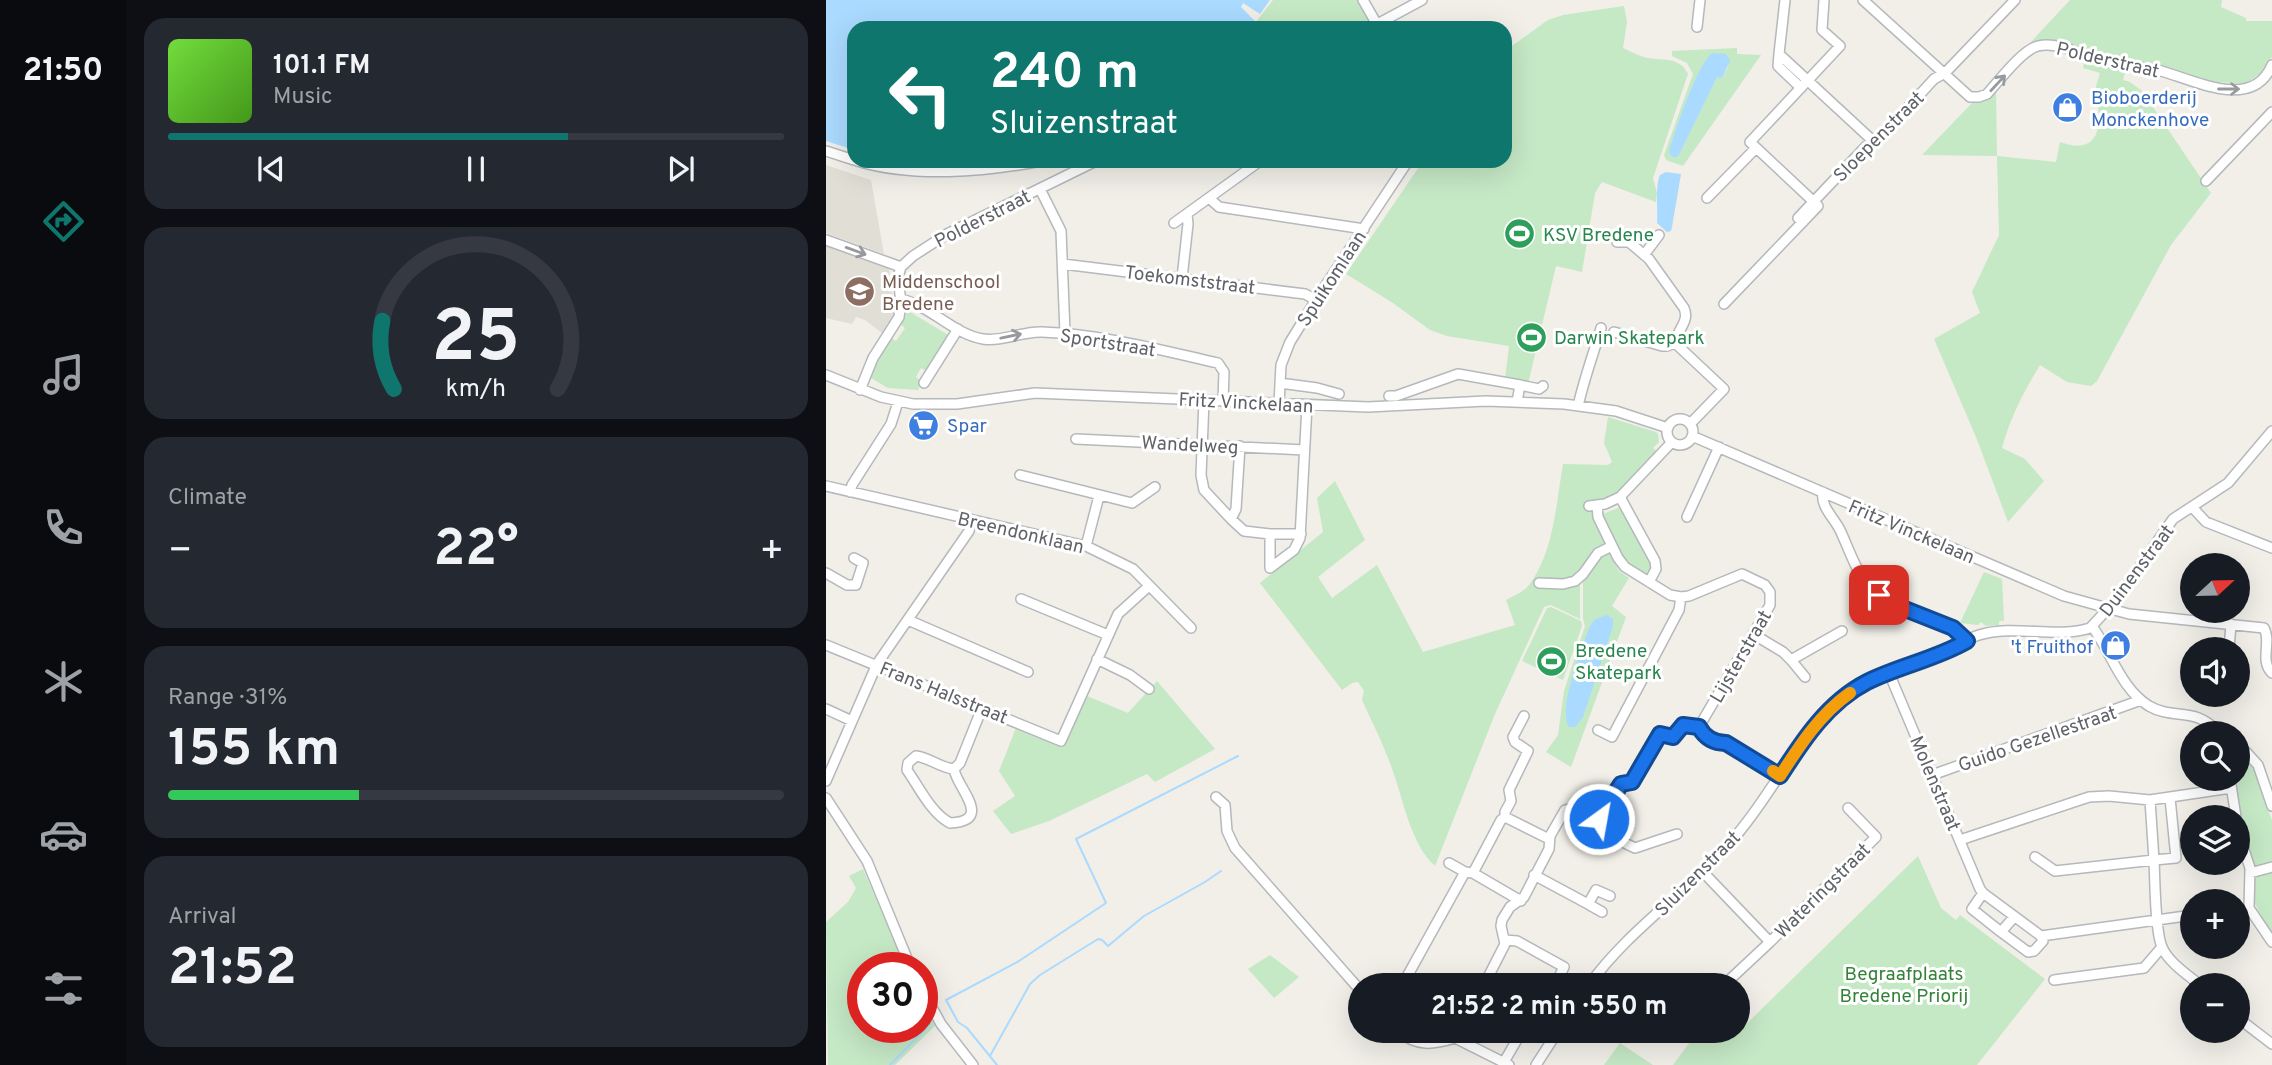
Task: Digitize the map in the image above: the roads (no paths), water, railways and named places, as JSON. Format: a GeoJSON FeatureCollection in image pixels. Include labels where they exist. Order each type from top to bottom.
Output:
{"type":"FeatureCollection","features":[{"type":"Feature","properties":{"kind":"street"},"geometry":{"type":"LineString","coordinates":[[1363,0],[1372,21]]}},
{"type":"Feature","properties":{"kind":"street"},"geometry":{"type":"LineString","coordinates":[[1385,21],[1422,0]]}},
{"type":"Feature","properties":{"kind":"street"},"geometry":{"type":"LineString","coordinates":[[1697,27],[1700,0]]}},
{"type":"Feature","properties":{"kind":"street"},"geometry":{"type":"LineString","coordinates":[[1785,0],[1779,66],[1805,84],[1872,140]]}},
{"type":"Feature","properties":{"kind":"street"},"geometry":{"type":"LineString","coordinates":[[1814,202],[1750,142],[1840,46],[1822,30],[1824,0]]}},
{"type":"Feature","properties":{"kind":"street","name":"Polderstraat"},"geometry":{"type":"LineString","coordinates":[[1863,0],[1970,97],[1987,94],[2030,49],[2040,45],[2074,51],[2107,62],[2158,70],[2223,90],[2248,88],[2261,80],[2272,66]]}},
{"type":"Feature","properties":{"kind":"street","name":"Sloepenstraat"},"geometry":{"type":"LineString","coordinates":[[1724,304],[1818,206],[1814,202],[1872,140],[1878,141],[1934,79],[1945,73],[2015,0]]}},
{"type":"Feature","properties":{"kind":"street"},"geometry":{"type":"LineString","coordinates":[[2206,181],[2272,112]]}},
{"type":"Feature","properties":{"kind":"street"},"geometry":{"type":"LineString","coordinates":[[1707,198],[1756,148]]}},
{"type":"Feature","properties":{"kind":"street"},"geometry":{"type":"LineString","coordinates":[[826,151],[847,158]]}},
{"type":"Feature","properties":{"kind":"street"},"geometry":{"type":"LineString","coordinates":[[902,168],[943,171],[1000,168]]}},
{"type":"Feature","properties":{"kind":"street","name":"Polderstraat"},"geometry":{"type":"LineString","coordinates":[[901,267],[934,241],[1082,168]]}},
{"type":"Feature","properties":{"kind":"street"},"geometry":{"type":"LineString","coordinates":[[1174,223],[1250,168]]}},
{"type":"Feature","properties":{"kind":"street","name":"Spuikomlaan"},"geometry":{"type":"LineString","coordinates":[[1279,404],[1282,365],[1290,342],[1403,168]]}},
{"type":"Feature","properties":{"kind":"street"},"geometry":{"type":"LineString","coordinates":[[1040,189],[1061,231],[1065,333]]}},
{"type":"Feature","properties":{"kind":"street"},"geometry":{"type":"LineString","coordinates":[[1209,198],[1219,207],[1364,229]]}},
{"type":"Feature","properties":{"kind":"street"},"geometry":{"type":"LineString","coordinates":[[1182,278],[1187,214]]}},
{"type":"Feature","properties":{"kind":"street"},"geometry":{"type":"LineString","coordinates":[[1644,255],[1659,235]]}},
{"type":"Feature","properties":{"kind":"street"},"geometry":{"type":"LineString","coordinates":[[826,240],[901,267],[898,282],[900,312],[895,326],[873,358],[860,390]]}},
{"type":"Feature","properties":{"kind":"street"},"geometry":{"type":"LineString","coordinates":[[1617,242],[1629,242],[1644,255],[1672,290],[1687,315],[1686,321],[1676,334],[1675,342]]}},
{"type":"Feature","properties":{"kind":"street","name":"Toekomststraat"},"geometry":{"type":"LineString","coordinates":[[1063,264],[1306,294],[1316,300]]}},
{"type":"Feature","properties":{"kind":"street","name":"Sportstraat"},"geometry":{"type":"LineString","coordinates":[[901,299],[971,336],[988,340],[1030,332],[1065,333],[1218,363],[1224,372],[1223,401]]}},
{"type":"Feature","properties":{"kind":"street"},"geometry":{"type":"LineString","coordinates":[[1578,406],[1601,328]]}},
{"type":"Feature","properties":{"kind":"street"},"geometry":{"type":"LineString","coordinates":[[924,383],[958,329]]}},
{"type":"Feature","properties":{"kind":"street"},"geometry":{"type":"LineString","coordinates":[[1614,332],[1662,346],[1675,342]]}},
{"type":"Feature","properties":{"kind":"street"},"geometry":{"type":"LineString","coordinates":[[1675,342],[1724,389],[1690,424]]}},
{"type":"Feature","properties":{"kind":"street"},"geometry":{"type":"LineString","coordinates":[[1394,400],[1458,374],[1539,389],[1542,386]]}},
{"type":"Feature","properties":{"kind":"street","name":"Fritz Vinckelaan"},"geometry":{"type":"LineString","coordinates":[[826,375],[860,390],[898,402],[957,404],[1035,393],[1307,405],[1394,400],[1517,402],[1616,411],[1668,428]]}},
{"type":"Feature","properties":{"kind":"street"},"geometry":{"type":"LineString","coordinates":[[1280,383],[1339,394]]}},
{"type":"Feature","properties":{"kind":"street"},"geometry":{"type":"LineString","coordinates":[[1517,402],[1520,385]]}},
{"type":"Feature","properties":{"kind":"street"},"geometry":{"type":"LineString","coordinates":[[1204,400],[1200,475],[1204,490],[1244,531],[1301,534]]}},
{"type":"Feature","properties":{"kind":"street"},"geometry":{"type":"LineString","coordinates":[[850,492],[891,424],[898,402]]}},
{"type":"Feature","properties":{"kind":"street"},"geometry":{"type":"LineString","coordinates":[[1270,534],[1270,568],[1294,550],[1300,541],[1307,405]]}},
{"type":"Feature","properties":{"kind":"street"},"geometry":{"type":"LineString","coordinates":[[1678,419],[1690,424],[1692,436],[1683,444],[1672,442],[1668,428],[1672,422],[1678,419]]}},
{"type":"Feature","properties":{"kind":"street","name":"Duinenstraat"},"geometry":{"type":"LineString","coordinates":[[2092,626],[2118,598],[2169,524],[2233,478],[2272,431]]}},
{"type":"Feature","properties":{"kind":"street","name":"Fritz Vinckelaan"},"geometry":{"type":"LineString","coordinates":[[1692,436],[2054,593],[2129,614],[2260,626],[2266,631],[2269,640],[2266,663],[2272,673]]}},
{"type":"Feature","properties":{"kind":"street","name":"Wandelweg"},"geometry":{"type":"LineString","coordinates":[[1076,439],[1304,450]]}},
{"type":"Feature","properties":{"kind":"street"},"geometry":{"type":"LineString","coordinates":[[1598,730],[1612,737],[1680,609],[1681,597],[1670,595],[1625,567],[1593,506],[1609,503],[1620,497],[1672,442]]}},
{"type":"Feature","properties":{"kind":"street"},"geometry":{"type":"LineString","coordinates":[[1231,519],[1236,509],[1240,446]]}},
{"type":"Feature","properties":{"kind":"street"},"geometry":{"type":"LineString","coordinates":[[1687,517],[1718,447]]}},
{"type":"Feature","properties":{"kind":"street"},"geometry":{"type":"LineString","coordinates":[[1020,475],[1132,503],[1155,487]]}},
{"type":"Feature","properties":{"kind":"street","name":"Breendonklaan"},"geometry":{"type":"LineString","coordinates":[[826,486],[1086,546],[1133,569],[1191,628]]}},
{"type":"Feature","properties":{"kind":"street"},"geometry":{"type":"LineString","coordinates":[[1823,492],[1824,504],[1859,573],[1868,585],[1900,607],[1953,628],[1967,641]]}},
{"type":"Feature","properties":{"kind":"street"},"geometry":{"type":"LineString","coordinates":[[1086,546],[1099,496]]}},
{"type":"Feature","properties":{"kind":"street"},"geometry":{"type":"LineString","coordinates":[[1620,497],[1655,561],[1656,569],[1648,582]]}},
{"type":"Feature","properties":{"kind":"street"},"geometry":{"type":"LineString","coordinates":[[2192,507],[2206,522],[2272,548]]}},
{"type":"Feature","properties":{"kind":"street"},"geometry":{"type":"LineString","coordinates":[[826,781],[877,664],[969,531],[971,520]]}},
{"type":"Feature","properties":{"kind":"street"},"geometry":{"type":"LineString","coordinates":[[1539,583],[1564,584],[1575,581],[1583,575],[1598,553],[1612,545]]}},
{"type":"Feature","properties":{"kind":"street"},"geometry":{"type":"LineString","coordinates":[[826,573],[847,585],[856,585],[863,563],[854,558]]}},
{"type":"Feature","properties":{"kind":"street","name":"Lijsterstraat"},"geometry":{"type":"LineString","coordinates":[[1681,597],[1737,574],[1748,576],[1768,587],[1772,597],[1754,634],[1699,727]]}},
{"type":"Feature","properties":{"kind":"street"},"geometry":{"type":"LineString","coordinates":[[1149,586],[1118,614],[1097,659],[1149,688]]}},
{"type":"Feature","properties":{"kind":"street"},"geometry":{"type":"LineString","coordinates":[[1021,600],[1108,635]]}},
{"type":"Feature","properties":{"kind":"street"},"geometry":{"type":"LineString","coordinates":[[908,620],[1028,672]]}},
{"type":"Feature","properties":{"kind":"street"},"geometry":{"type":"LineString","coordinates":[[2230,637],[2231,624]]}},
{"type":"Feature","properties":{"kind":"street"},"geometry":{"type":"LineString","coordinates":[[2092,626],[2119,673],[2141,700],[2155,709],[2205,721]]}},
{"type":"Feature","properties":{"kind":"street","name":"Sluizenstraat"},"geometry":{"type":"LineString","coordinates":[[1598,973],[1735,836],[1805,738],[1835,704],[1865,683],[1989,633],[2076,630],[2092,626]]}},
{"type":"Feature","properties":{"kind":"street"},"geometry":{"type":"LineString","coordinates":[[1791,660],[1842,631]]}},
{"type":"Feature","properties":{"kind":"street"},"geometry":{"type":"LineString","coordinates":[[1754,634],[1783,652],[1804,677]]}},
{"type":"Feature","properties":{"kind":"street","name":"Frans Halsstraat"},"geometry":{"type":"LineString","coordinates":[[826,645],[1061,741],[1097,659]]}},
{"type":"Feature","properties":{"kind":"street","name":"Molenstraat"},"geometry":{"type":"LineString","coordinates":[[1889,673],[1983,893],[2041,936],[2043,941],[2031,953],[1972,909],[1983,893]]}},
{"type":"Feature","properties":{"kind":"street","name":"Guido Gezellestraat"},"geometry":{"type":"LineString","coordinates":[[1932,775],[2141,700]]}},
{"type":"Feature","properties":{"kind":"street"},"geometry":{"type":"LineString","coordinates":[[954,769],[960,763],[982,708]]}},
{"type":"Feature","properties":{"kind":"street"},"geometry":{"type":"LineString","coordinates":[[826,709],[852,721]]}},
{"type":"Feature","properties":{"kind":"street"},"geometry":{"type":"LineString","coordinates":[[1506,817],[1505,813],[1511,801],[1509,790],[1528,751],[1515,742],[1513,737],[1524,716]]}},
{"type":"Feature","properties":{"kind":"street"},"geometry":{"type":"LineString","coordinates":[[1599,819],[1621,784],[1632,782],[1658,736],[1663,734],[1673,737],[1683,725],[1699,727],[1705,736],[1716,742],[1726,743],[1780,776]]}},
{"type":"Feature","properties":{"kind":"street"},"geometry":{"type":"LineString","coordinates":[[916,756],[954,769],[972,808],[969,816],[962,822],[950,823],[942,818],[907,770],[908,763],[916,756]]}},
{"type":"Feature","properties":{"kind":"street"},"geometry":{"type":"LineString","coordinates":[[2250,756],[2258,765],[2272,806]]}},
{"type":"Feature","properties":{"kind":"street"},"geometry":{"type":"LineString","coordinates":[[1960,840],[2095,796],[2150,800],[2198,791]]}},
{"type":"Feature","properties":{"kind":"street"},"geometry":{"type":"LineString","coordinates":[[1216,797],[1225,805],[1227,831],[1235,848],[1348,976]]}},
{"type":"Feature","properties":{"kind":"street"},"geometry":{"type":"LineString","coordinates":[[826,798],[867,861],[904,952]]}},
{"type":"Feature","properties":{"kind":"street"},"geometry":{"type":"LineString","coordinates":[[2035,856],[2055,871],[2176,858],[2170,798]]}},
{"type":"Feature","properties":{"kind":"street"},"geometry":{"type":"LineString","coordinates":[[2150,800],[2162,947],[2186,973]]}},
{"type":"Feature","properties":{"kind":"street"},"geometry":{"type":"LineString","coordinates":[[1490,973],[1506,940],[1501,926],[1502,920],[1510,906],[1521,901],[1549,849],[1549,839],[1564,812],[1569,808],[1595,820],[1599,819]]}},
{"type":"Feature","properties":{"kind":"street","name":"Wateringstraat"},"geometry":{"type":"LineString","coordinates":[[1737,973],[1876,837],[1848,808]]}},
{"type":"Feature","properties":{"kind":"street"},"geometry":{"type":"LineString","coordinates":[[1506,817],[1549,839]]}},
{"type":"Feature","properties":{"kind":"street"},"geometry":{"type":"LineString","coordinates":[[1409,973],[1501,820],[1506,817]]}},
{"type":"Feature","properties":{"kind":"street"},"geometry":{"type":"LineString","coordinates":[[1599,819],[1604,834],[1639,850],[1677,834]]}},
{"type":"Feature","properties":{"kind":"street"},"geometry":{"type":"LineString","coordinates":[[1449,863],[1521,901]]}},
{"type":"Feature","properties":{"kind":"street"},"geometry":{"type":"LineString","coordinates":[[2250,873],[2272,866]]}},
{"type":"Feature","properties":{"kind":"street","name":"Wateringstraat"},"geometry":{"type":"LineString","coordinates":[[1702,871],[1770,942]]}},
{"type":"Feature","properties":{"kind":"street"},"geometry":{"type":"LineString","coordinates":[[1534,875],[1602,912]]}},
{"type":"Feature","properties":{"kind":"street"},"geometry":{"type":"LineString","coordinates":[[1588,904],[1596,890],[1610,896]]}},
{"type":"Feature","properties":{"kind":"street"},"geometry":{"type":"LineString","coordinates":[[2001,932],[2014,916]]}},
{"type":"Feature","properties":{"kind":"street","name":"Molenstraat"},"geometry":{"type":"LineString","coordinates":[[2041,936],[2180,916]]}},
{"type":"Feature","properties":{"kind":"street"},"geometry":{"type":"LineString","coordinates":[[2250,917],[2272,942]]}},
{"type":"Feature","properties":{"kind":"street"},"geometry":{"type":"LineString","coordinates":[[1506,940],[1517,941],[1564,967],[1561,973]]}},
{"type":"Feature","properties":{"kind":"street"},"geometry":{"type":"LineString","coordinates":[[2054,980],[2144,968],[2162,947]]}},
{"type":"Feature","properties":{"kind":"street"},"geometry":{"type":"LineString","coordinates":[[938,1018],[973,1065]]}},
{"type":"Feature","properties":{"kind":"street"},"geometry":{"type":"LineString","coordinates":[[2250,1027],[2272,1044]]}},
{"type":"Feature","properties":{"kind":"street"},"geometry":{"type":"LineString","coordinates":[[1472,1043],[1506,1064],[1516,1043]]}},
{"type":"Feature","properties":{"kind":"street"},"geometry":{"type":"LineString","coordinates":[[1536,1065],[1550,1043]]}},
{"type":"Feature","properties":{"kind":"water"},"geometry":{"type":"Polygon","coordinates":[[[826,0],[1270,0],[1260,14],[1243,3],[1241,7],[1255,21],[847,21],[847,148],[826,141],[826,0]]]}},
{"type":"Feature","properties":{"kind":"water"},"geometry":{"type":"Polygon","coordinates":[[[1713,53],[1726,54],[1730,61],[1722,78],[1717,77],[1680,153],[1677,157],[1672,157],[1669,152],[1688,98],[1701,69],[1713,53]]]}},
{"type":"Feature","properties":{"kind":"water"},"geometry":{"type":"Polygon","coordinates":[[[1666,172],[1681,174],[1672,227],[1671,231],[1667,232],[1657,223],[1658,180],[1660,175],[1666,172]]]}},
{"type":"Feature","properties":{"kind":"water"},"geometry":{"type":"Polygon","coordinates":[[[1607,615],[1613,619],[1613,626],[1583,717],[1575,727],[1569,727],[1566,706],[1576,664],[1594,620],[1607,615]]]}},
{"type":"Feature","properties":{"kind":"waterway"},"geometry":{"type":"LineString","coordinates":[[997,1065],[967,1028],[958,1022],[946,1000],[1019,961],[1106,903],[1076,839],[1238,756]]}},
{"type":"Feature","properties":{"kind":"waterway"},"geometry":{"type":"LineString","coordinates":[[990,1056],[1030,984],[1040,975],[1098,939],[1108,946],[1144,916],[1221,871]]}},
{"type":"Feature","properties":{"kind":"waterway"},"geometry":{"type":"LineString","coordinates":[[890,1065],[911,1043]]}},
{"type":"Feature","properties":{"kind":"place","name":"Bioboerderij Monckenhove"},"geometry":{"type":"Point","coordinates":[2068,108]}},
{"type":"Feature","properties":{"kind":"place","name":"KSV Bredene"},"geometry":{"type":"Point","coordinates":[1520,234]}},
{"type":"Feature","properties":{"kind":"place","name":"Middenschool Bredene"},"geometry":{"type":"Point","coordinates":[859,292]}},
{"type":"Feature","properties":{"kind":"place","name":"Darwin Skatepark"},"geometry":{"type":"Point","coordinates":[1531,337]}},
{"type":"Feature","properties":{"kind":"place","name":"Spar"},"geometry":{"type":"Point","coordinates":[924,425]}},
{"type":"Feature","properties":{"kind":"place","name":"'t Fruithof"},"geometry":{"type":"Point","coordinates":[2116,646]}},
{"type":"Feature","properties":{"kind":"place","name":"Bredene Skatepark"},"geometry":{"type":"Point","coordinates":[1552,661]}},
{"type":"Feature","properties":{"kind":"park label","name":"Begraafplaats Bredene Priorij"},"geometry":{"type":"Point","coordinates":[1904,984]}}]}
